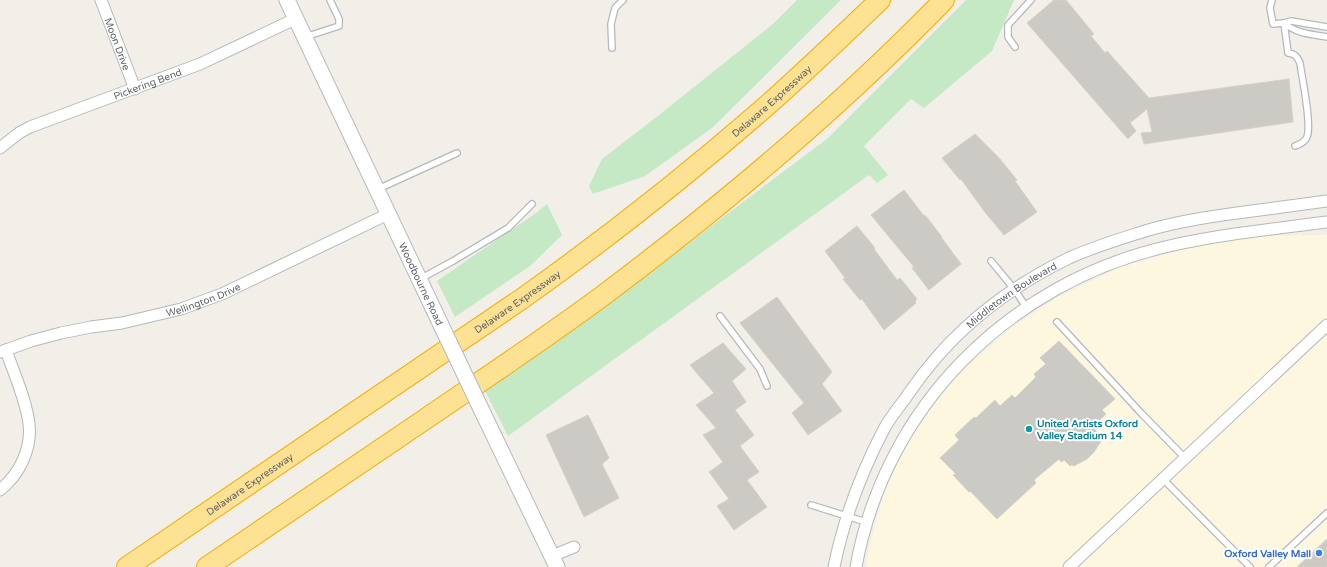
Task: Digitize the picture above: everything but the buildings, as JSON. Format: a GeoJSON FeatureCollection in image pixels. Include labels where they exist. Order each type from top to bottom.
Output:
{"type":"FeatureCollection","features":[{"type":"Feature","properties":{"kind":"highway","name":"Delaware Expressway"},"geometry":{"type":"LineString","coordinates":[[127,567],[578,259],[696,166],[764,108],[824,54],[880,0]]}},
{"type":"Feature","properties":{"kind":"highway"},"geometry":{"type":"LineString","coordinates":[[207,567],[518,356],[599,298],[670,244],[733,193],[871,72],[944,0]]}},
{"type":"Feature","properties":{"kind":"main road","name":"Woodbourne Road"},"geometry":{"type":"LineString","coordinates":[[288,0],[295,19],[554,562]]}},
{"type":"Feature","properties":{"kind":"street","name":"Moon Drive"},"geometry":{"type":"LineString","coordinates":[[101,0],[135,89]]}},
{"type":"Feature","properties":{"kind":"street","name":"Pickering Bend"},"geometry":{"type":"LineString","coordinates":[[0,148],[19,132],[30,127],[200,64],[295,19]]}},
{"type":"Feature","properties":{"kind":"street","name":"Middletown Boulevard"},"geometry":{"type":"LineString","coordinates":[[834,567],[846,516],[864,470],[885,428],[924,372],[964,328],[1015,290],[1070,258],[1146,230],[1207,217],[1327,201]]}},
{"type":"Feature","properties":{"kind":"street","name":"Wellington Drive"},"geometry":{"type":"LineString","coordinates":[[0,490],[18,470],[25,455],[30,433],[24,402],[3,351],[61,332],[92,326],[122,323],[181,309],[222,294],[388,214]]}},
{"type":"Feature","properties":{"kind":"street","name":"Middletown Boulevard"},"geometry":{"type":"LineString","coordinates":[[856,567],[866,522],[893,456],[916,418],[938,388],[963,360],[979,344],[1014,316],[1074,279],[1104,266],[1149,251],[1210,238],[1327,222]]}},
{"type":"Feature","properties":{"kind":"street"},"geometry":{"type":"LineString","coordinates":[[1069,567],[1327,326]]}},
{"type":"Feature","properties":{"kind":"street"},"geometry":{"type":"LineString","coordinates":[[554,562],[574,548]]}},
{"type":"Feature","properties":{"kind":"lane"},"geometry":{"type":"LineString","coordinates":[[304,38],[339,26],[339,19],[330,0]]}},
{"type":"Feature","properties":{"kind":"lane"},"geometry":{"type":"LineString","coordinates":[[612,48],[611,24],[615,8],[623,0]]}},
{"type":"Feature","properties":{"kind":"lane"},"geometry":{"type":"LineString","coordinates":[[1014,47],[1008,38],[1008,25],[1031,0]]}},
{"type":"Feature","properties":{"kind":"lane"},"geometry":{"type":"LineString","coordinates":[[1272,0],[1270,8],[1273,24],[1284,24],[1292,21],[1327,27]]}},
{"type":"Feature","properties":{"kind":"lane"},"geometry":{"type":"LineString","coordinates":[[1284,24],[1292,30],[1327,37]]}},
{"type":"Feature","properties":{"kind":"lane"},"geometry":{"type":"LineString","coordinates":[[1284,24],[1288,53],[1297,57],[1300,63],[1308,123],[1306,138],[1302,144],[1296,146]]}},
{"type":"Feature","properties":{"kind":"lane"},"geometry":{"type":"LineString","coordinates":[[376,190],[457,153]]}},
{"type":"Feature","properties":{"kind":"lane"},"geometry":{"type":"LineString","coordinates":[[419,279],[453,261],[508,228],[532,204]]}},
{"type":"Feature","properties":{"kind":"lane"},"geometry":{"type":"LineString","coordinates":[[991,261],[1015,290],[1026,308]]}},
{"type":"Feature","properties":{"kind":"lane"},"geometry":{"type":"LineString","coordinates":[[720,316],[760,369],[767,386]]}},
{"type":"Feature","properties":{"kind":"lane"},"geometry":{"type":"LineString","coordinates":[[1057,322],[1185,458]]}},
{"type":"Feature","properties":{"kind":"lane"},"geometry":{"type":"LineString","coordinates":[[1164,479],[1250,567]]}},
{"type":"Feature","properties":{"kind":"lane"},"geometry":{"type":"LineString","coordinates":[[810,505],[866,522]]}},
{"type":"Feature","properties":{"kind":"lane"},"geometry":{"type":"LineString","coordinates":[[1269,567],[1327,513]]}},
{"type":"Feature","properties":{"kind":"shaded area"},"geometry":{"type":"Polygon","coordinates":[[[1327,235],[1327,567],[866,567],[870,544],[885,489],[918,422],[962,370],[1010,329],[1056,298],[1120,267],[1181,250],[1256,236],[1327,235]]]}},
{"type":"Feature","properties":{"kind":"green space"},"geometry":{"type":"Polygon","coordinates":[[[797,0],[841,0],[712,128],[645,176],[593,194],[589,186],[602,159],[773,24],[797,0]]]}},
{"type":"Feature","properties":{"kind":"green space"},"geometry":{"type":"Polygon","coordinates":[[[966,0],[1014,0],[992,51],[924,108],[911,99],[864,146],[888,175],[877,183],[869,175],[508,436],[484,389],[608,304],[828,138],[966,0]]]}},
{"type":"Feature","properties":{"kind":"green space"},"geometry":{"type":"Polygon","coordinates":[[[547,204],[562,235],[530,266],[455,317],[437,281],[547,204]]]}},
{"type":"Feature","properties":{"kind":"place","name":"United Artists Oxford Valley Stadium 14"},"geometry":{"type":"Point","coordinates":[1029,429]}},
{"type":"Feature","properties":{"kind":"place","name":"Oxford Valley Mall"},"geometry":{"type":"Point","coordinates":[1319,553]}}]}
